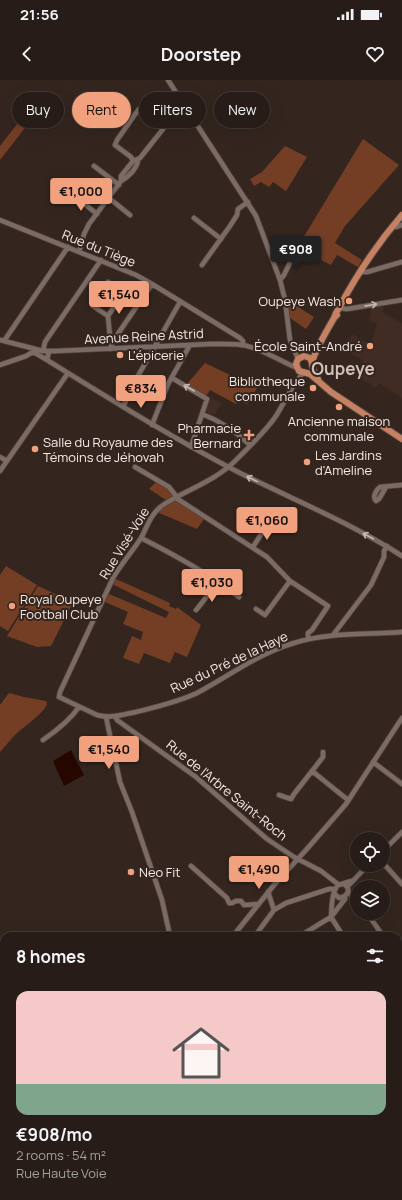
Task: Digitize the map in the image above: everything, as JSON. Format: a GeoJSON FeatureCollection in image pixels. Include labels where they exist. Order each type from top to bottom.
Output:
{"type":"FeatureCollection","features":[{"type":"Feature","properties":{"kind":"main road"},"geometry":{"type":"LineString","coordinates":[[305,372],[309,370],[336,312],[359,272],[375,247],[402,215]]}},
{"type":"Feature","properties":{"kind":"main road"},"geometry":{"type":"LineString","coordinates":[[320,344],[312,353],[297,360],[297,368],[310,374],[334,395],[402,438]]}},
{"type":"Feature","properties":{"kind":"main road"},"geometry":{"type":"LineString","coordinates":[[305,356],[310,358],[314,372],[321,383]]}},
{"type":"Feature","properties":{"kind":"street"},"geometry":{"type":"LineString","coordinates":[[168,80],[176,92]]}},
{"type":"Feature","properties":{"kind":"street"},"geometry":{"type":"LineString","coordinates":[[79,252],[84,234],[97,214],[120,183],[128,177],[137,164],[116,145],[117,140],[139,109]]}},
{"type":"Feature","properties":{"kind":"street"},"geometry":{"type":"LineString","coordinates":[[135,161],[140,158],[164,128]]}},
{"type":"Feature","properties":{"kind":"street"},"geometry":{"type":"LineString","coordinates":[[200,128],[248,202],[261,227],[280,280],[285,300],[290,340],[297,360],[292,363],[284,362]]}},
{"type":"Feature","properties":{"kind":"street"},"geometry":{"type":"LineString","coordinates":[[94,166],[120,183]]}},
{"type":"Feature","properties":{"kind":"street"},"geometry":{"type":"LineString","coordinates":[[76,197],[97,214]]}},
{"type":"Feature","properties":{"kind":"street"},"geometry":{"type":"LineString","coordinates":[[109,198],[130,215]]}},
{"type":"Feature","properties":{"kind":"street"},"geometry":{"type":"LineString","coordinates":[[202,265],[237,215],[238,209],[248,202]]}},
{"type":"Feature","properties":{"kind":"street"},"geometry":{"type":"LineString","coordinates":[[194,218],[221,239]]}},
{"type":"Feature","properties":{"kind":"street","name":"Rue du Tiège"},"geometry":{"type":"LineString","coordinates":[[0,220],[136,275],[240,338],[243,345]]}},
{"type":"Feature","properties":{"kind":"street"},"geometry":{"type":"LineString","coordinates":[[393,225],[396,227],[402,225]]}},
{"type":"Feature","properties":{"kind":"street"},"geometry":{"type":"LineString","coordinates":[[2,340],[68,247]]}},
{"type":"Feature","properties":{"kind":"street"},"geometry":{"type":"LineString","coordinates":[[280,280],[296,250]]}},
{"type":"Feature","properties":{"kind":"street"},"geometry":{"type":"LineString","coordinates":[[43,351],[45,342],[101,260]]}},
{"type":"Feature","properties":{"kind":"street"},"geometry":{"type":"LineString","coordinates":[[359,272],[367,272],[402,262]]}},
{"type":"Feature","properties":{"kind":"street"},"geometry":{"type":"LineString","coordinates":[[108,316],[93,306],[108,282],[124,293],[108,316],[110,338],[113,341]]}},
{"type":"Feature","properties":{"kind":"street"},"geometry":{"type":"LineString","coordinates":[[110,349],[113,341],[152,284]]}},
{"type":"Feature","properties":{"kind":"street"},"geometry":{"type":"LineString","coordinates":[[339,308],[347,309],[402,300]]}},
{"type":"Feature","properties":{"kind":"street"},"geometry":{"type":"LineString","coordinates":[[123,407],[134,382],[180,302]]}},
{"type":"Feature","properties":{"kind":"street","name":"Avenue Reine Astrid"},"geometry":{"type":"LineString","coordinates":[[2,340],[43,351],[190,345],[243,345],[263,352],[297,368]]}},
{"type":"Feature","properties":{"kind":"street"},"geometry":{"type":"LineString","coordinates":[[152,425],[172,378],[190,345]]}},
{"type":"Feature","properties":{"kind":"street"},"geometry":{"type":"LineString","coordinates":[[293,346],[305,356]]}},
{"type":"Feature","properties":{"kind":"street"},"geometry":{"type":"LineString","coordinates":[[47,360],[49,351]]}},
{"type":"Feature","properties":{"kind":"street"},"geometry":{"type":"LineString","coordinates":[[0,365],[34,353],[191,447],[387,546],[402,556]]}},
{"type":"Feature","properties":{"kind":"street","name":"Rue Visé-Voie"},"geometry":{"type":"LineString","coordinates":[[295,384],[297,368]]}},
{"type":"Feature","properties":{"kind":"street","name":"Rue Visé-Voie"},"geometry":{"type":"LineString","coordinates":[[79,707],[57,698],[113,578],[141,538],[156,511],[229,466],[274,418],[295,384],[305,372]]}},
{"type":"Feature","properties":{"kind":"street"},"geometry":{"type":"LineString","coordinates":[[0,471],[68,373]]}},
{"type":"Feature","properties":{"kind":"street"},"geometry":{"type":"LineString","coordinates":[[172,378],[207,398],[191,447]]}},
{"type":"Feature","properties":{"kind":"street"},"geometry":{"type":"LineString","coordinates":[[202,414],[214,418],[226,425],[250,445]]}},
{"type":"Feature","properties":{"kind":"street"},"geometry":{"type":"LineString","coordinates":[[0,457],[7,461]]}},
{"type":"Feature","properties":{"kind":"street"},"geometry":{"type":"LineString","coordinates":[[135,467],[169,487],[176,498],[267,557],[290,581],[328,606],[312,630],[308,633],[308,639]]}},
{"type":"Feature","properties":{"kind":"street"},"geometry":{"type":"LineString","coordinates":[[386,487],[402,485]]}},
{"type":"Feature","properties":{"kind":"street"},"geometry":{"type":"LineString","coordinates":[[253,548],[267,526]]}},
{"type":"Feature","properties":{"kind":"street"},"geometry":{"type":"LineString","coordinates":[[141,538],[177,556],[239,597]]}},
{"type":"Feature","properties":{"kind":"street"},"geometry":{"type":"LineString","coordinates":[[333,635],[371,584],[384,557],[384,551],[387,546]]}},
{"type":"Feature","properties":{"kind":"street"},"geometry":{"type":"LineString","coordinates":[[256,609],[266,615],[290,581]]}},
{"type":"Feature","properties":{"kind":"street"},"geometry":{"type":"LineString","coordinates":[[196,610],[218,582]]}},
{"type":"Feature","properties":{"kind":"street","name":"Rue du Pré de la Haye"},"geometry":{"type":"LineString","coordinates":[[115,716],[154,707],[190,696],[282,647],[308,639],[333,635],[402,632]]}},
{"type":"Feature","properties":{"kind":"street"},"geometry":{"type":"LineString","coordinates":[[43,740],[56,730],[79,707],[97,715],[115,716]]}},
{"type":"Feature","properties":{"kind":"street"},"geometry":{"type":"LineString","coordinates":[[106,716],[120,782],[132,812],[162,900],[169,932]]}},
{"type":"Feature","properties":{"kind":"street","name":"Rue de l'Arbre Saint-Roch"},"geometry":{"type":"LineString","coordinates":[[115,716],[117,720],[196,777],[267,839],[321,871],[341,890]]}},
{"type":"Feature","properties":{"kind":"street"},"geometry":{"type":"LineString","coordinates":[[236,932],[268,892],[348,800],[402,718]]}},
{"type":"Feature","properties":{"kind":"street"},"geometry":{"type":"LineString","coordinates":[[279,795],[291,799],[323,757],[323,752]]}},
{"type":"Feature","properties":{"kind":"street"},"geometry":{"type":"LineString","coordinates":[[373,762],[402,784]]}},
{"type":"Feature","properties":{"kind":"street"},"geometry":{"type":"LineString","coordinates":[[312,771],[348,800]]}},
{"type":"Feature","properties":{"kind":"street"},"geometry":{"type":"LineString","coordinates":[[390,844],[402,832]]}},
{"type":"Feature","properties":{"kind":"street"},"geometry":{"type":"LineString","coordinates":[[191,866],[229,903],[241,901],[244,905],[258,904]]}},
{"type":"Feature","properties":{"kind":"street"},"geometry":{"type":"LineString","coordinates":[[390,871],[402,884]]}},
{"type":"Feature","properties":{"kind":"street"},"geometry":{"type":"LineString","coordinates":[[331,917],[341,890],[361,872]]}},
{"type":"Feature","properties":{"kind":"street"},"geometry":{"type":"LineString","coordinates":[[258,932],[274,910],[286,903],[322,892],[329,888],[341,890],[350,897]]}},
{"type":"Feature","properties":{"kind":"street"},"geometry":{"type":"LineString","coordinates":[[307,932],[331,917],[345,899],[341,890]]}},
{"type":"Feature","properties":{"kind":"street"},"geometry":{"type":"LineString","coordinates":[[268,892],[274,910]]}},
{"type":"Feature","properties":{"kind":"street"},"geometry":{"type":"LineString","coordinates":[[331,917],[340,932]]}},
{"type":"Feature","properties":{"kind":"street"},"geometry":{"type":"LineString","coordinates":[[371,920],[379,932]]}},
{"type":"Feature","properties":{"kind":"shaded area"},"geometry":{"type":"Polygon","coordinates":[[[14,128],[25,128],[0,160],[0,146],[14,128]]]}},
{"type":"Feature","properties":{"kind":"shaded area"},"geometry":{"type":"Polygon","coordinates":[[[363,139],[399,165],[345,226],[335,243],[362,260],[358,267],[337,255],[331,265],[297,248],[363,139]]]}},
{"type":"Feature","properties":{"kind":"shaded area"},"geometry":{"type":"Polygon","coordinates":[[[285,146],[307,157],[286,191],[273,182],[269,187],[261,182],[254,186],[250,179],[262,172],[285,146]]]}},
{"type":"Feature","properties":{"kind":"shaded area"},"geometry":{"type":"Polygon","coordinates":[[[287,300],[314,317],[306,329],[290,318],[287,300]]]}},
{"type":"Feature","properties":{"kind":"shaded area","name":"École Saint-André"},"geometry":{"type":"Polygon","coordinates":[[[384,306],[382,312],[402,323],[402,398],[379,383],[376,388],[356,375],[363,360],[343,350],[352,334],[371,345],[377,324],[368,319],[371,313],[370,308],[384,306]]]}},
{"type":"Feature","properties":{"kind":"shaded area"},"geometry":{"type":"Polygon","coordinates":[[[205,363],[257,388],[247,404],[239,400],[236,404],[210,390],[206,396],[187,384],[205,363]]]}},
{"type":"Feature","properties":{"kind":"shaded area"},"geometry":{"type":"Polygon","coordinates":[[[211,398],[222,403],[214,415],[206,412],[211,398]]]}},
{"type":"Feature","properties":{"kind":"shaded area"},"geometry":{"type":"Polygon","coordinates":[[[156,482],[170,490],[174,495],[166,500],[149,489],[156,482]]]}},
{"type":"Feature","properties":{"kind":"shaded area"},"geometry":{"type":"Polygon","coordinates":[[[174,501],[177,501],[204,519],[197,529],[157,512],[174,501]]]}},
{"type":"Feature","properties":{"kind":"shaded area","name":"Royal Oupeye Football Club"},"geometry":{"type":"Polygon","coordinates":[[[6,566],[37,585],[8,631],[0,626],[0,575],[6,566]]]}},
{"type":"Feature","properties":{"kind":"shaded area"},"geometry":{"type":"Polygon","coordinates":[[[116,579],[170,603],[169,606],[176,609],[177,607],[201,625],[187,657],[175,652],[170,663],[144,653],[139,664],[123,658],[132,636],[141,640],[143,632],[123,624],[128,612],[105,602],[109,594],[166,618],[169,612],[112,584],[116,579]]]}},
{"type":"Feature","properties":{"kind":"shaded area"},"geometry":{"type":"Polygon","coordinates":[[[38,586],[73,602],[51,646],[37,647],[7,636],[38,586]]]}},
{"type":"Feature","properties":{"kind":"shaded area"},"geometry":{"type":"Polygon","coordinates":[[[9,693],[46,701],[47,704],[42,712],[17,733],[0,752],[0,705],[9,693]]]}},
{"type":"Feature","properties":{"kind":"shaded area"},"geometry":{"type":"Polygon","coordinates":[[[71,750],[84,775],[64,786],[53,761],[71,750]]]}},
{"type":"Feature","properties":{"kind":"place","name":"Oupeye Wash"},"geometry":{"type":"Point","coordinates":[349,301]}},
{"type":"Feature","properties":{"kind":"place","name":"École Saint-André"},"geometry":{"type":"Point","coordinates":[370,346]}},
{"type":"Feature","properties":{"kind":"place","name":"L'épicerie"},"geometry":{"type":"Point","coordinates":[120,355]}},
{"type":"Feature","properties":{"kind":"place","name":"Bibliotheque communale"},"geometry":{"type":"Point","coordinates":[313,388]}},
{"type":"Feature","properties":{"kind":"place","name":"Ancienne maison communale"},"geometry":{"type":"Point","coordinates":[339,407]}},
{"type":"Feature","properties":{"kind":"place","name":"Pharmacie Bernard"},"geometry":{"type":"Point","coordinates":[249,435]}},
{"type":"Feature","properties":{"kind":"place","name":"Salle du Royaume des Témoins de Jéhovah"},"geometry":{"type":"Point","coordinates":[35,449]}},
{"type":"Feature","properties":{"kind":"place","name":"Les Jardins d'Ameline"},"geometry":{"type":"Point","coordinates":[307,462]}},
{"type":"Feature","properties":{"kind":"place","name":"Royal Oupeye Football Club"},"geometry":{"type":"Point","coordinates":[12,606]}},
{"type":"Feature","properties":{"kind":"place","name":"Neo Fit"},"geometry":{"type":"Point","coordinates":[131,872]}},
{"type":"Feature","properties":{"kind":"district","name":"Oupeye"},"geometry":{"type":"Point","coordinates":[343,369]}}]}
